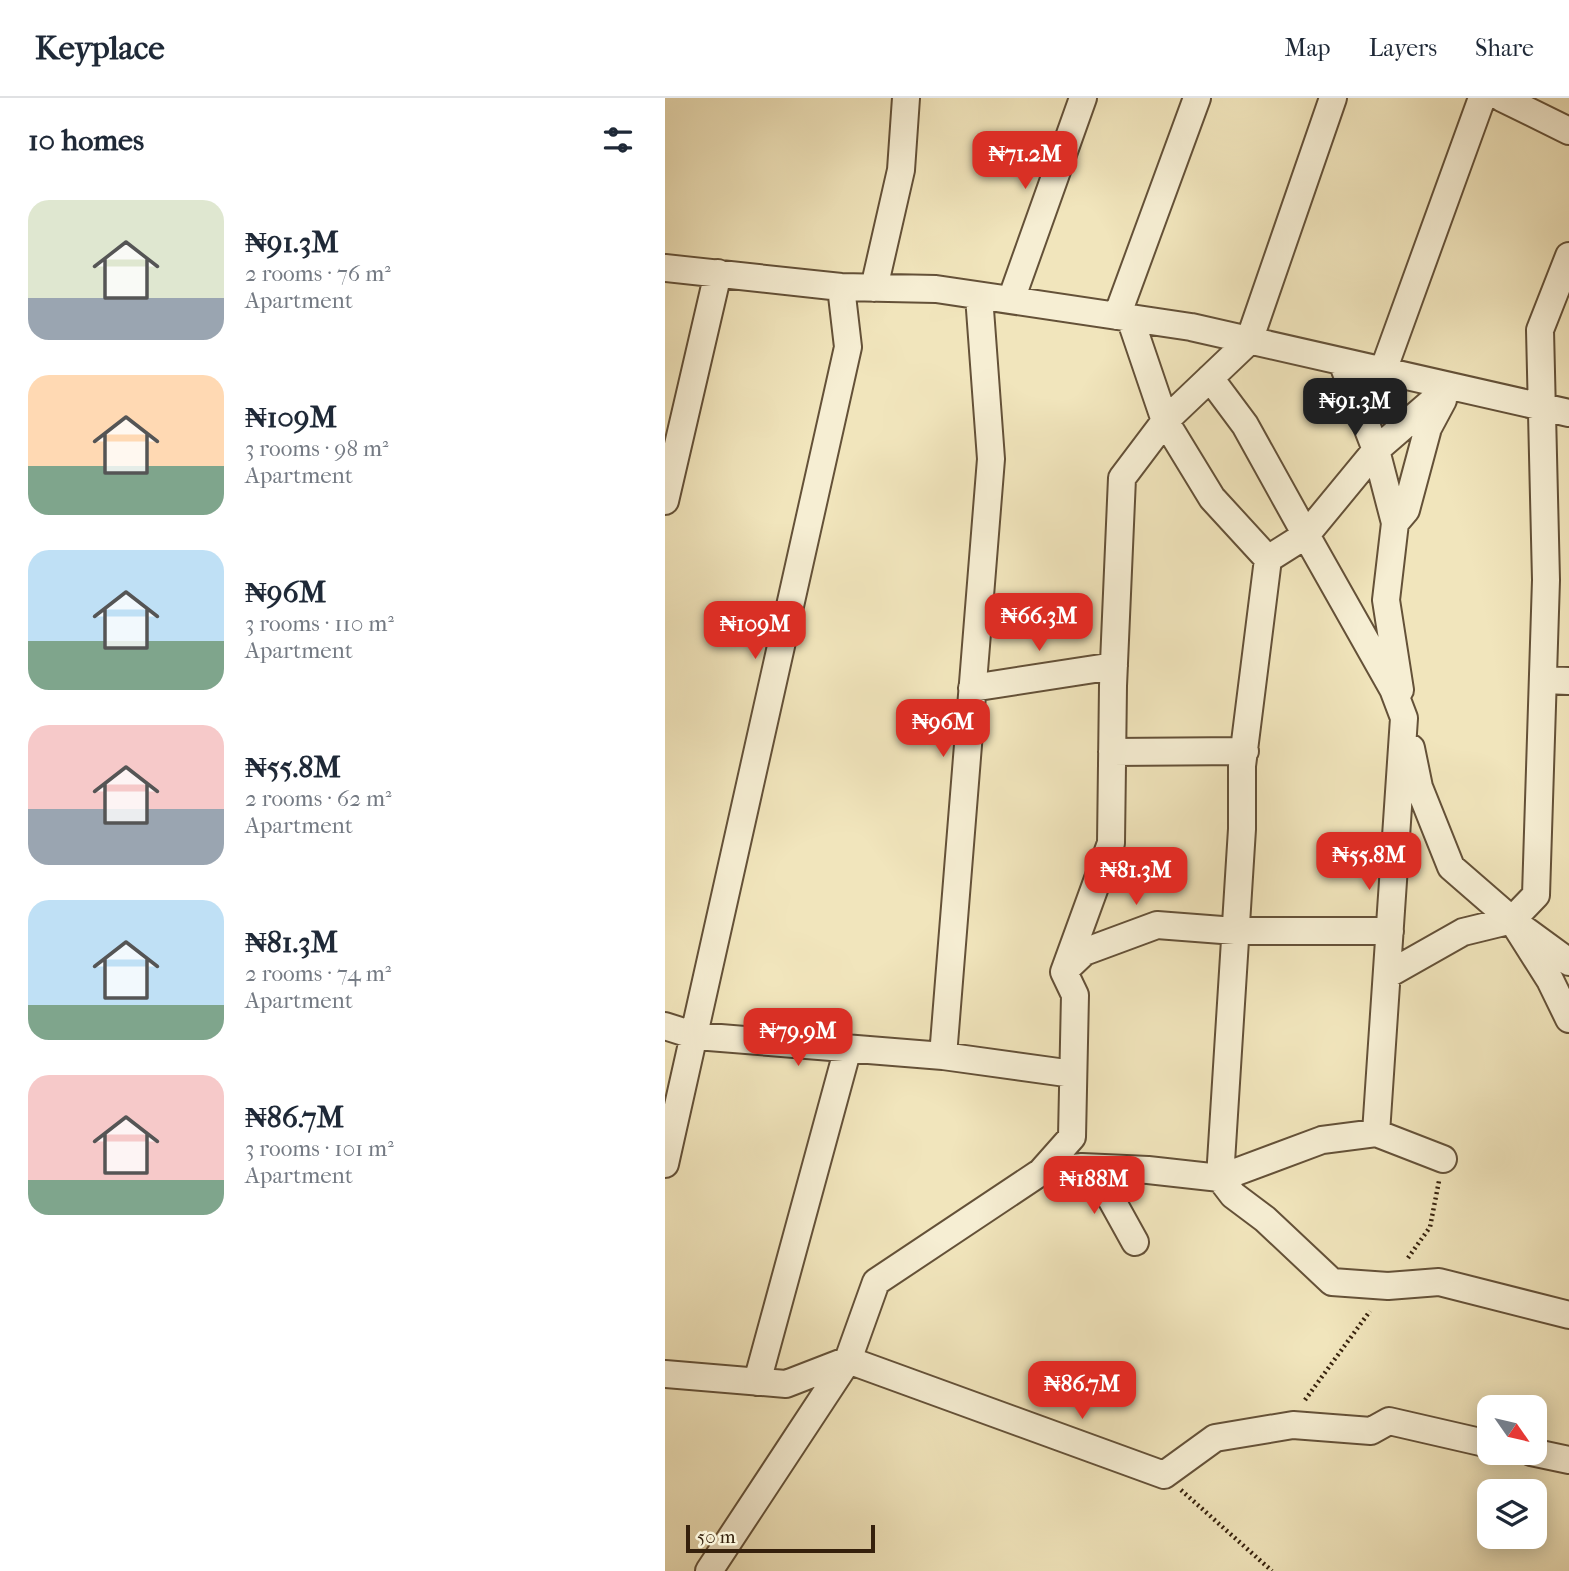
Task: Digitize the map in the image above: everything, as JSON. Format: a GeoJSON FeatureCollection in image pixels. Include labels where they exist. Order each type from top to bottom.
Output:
{"type":"FeatureCollection","features":[{"type":"Feature","properties":{"kind":"street"},"geometry":{"type":"LineString","coordinates":[[874,288],[901,170],[905,98]]}},
{"type":"Feature","properties":{"kind":"street"},"geometry":{"type":"LineString","coordinates":[[1011,300],[1083,98]]}},
{"type":"Feature","properties":{"kind":"street"},"geometry":{"type":"LineString","coordinates":[[1197,98],[1123,317],[1165,421],[1212,498],[1268,559],[1245,751],[1220,1178],[1233,1195],[1265,1219],[1332,1282],[1388,1286],[1439,1282],[1569,1315]]}},
{"type":"Feature","properties":{"kind":"street"},"geometry":{"type":"LineString","coordinates":[[709,1571],[848,1360],[876,1282],[1041,1172],[1072,1137],[1075,995],[1064,971],[1111,842],[1114,666],[1122,478],[1165,421],[1249,341],[1333,98]]}},
{"type":"Feature","properties":{"kind":"street"},"geometry":{"type":"LineString","coordinates":[[1383,371],[1482,98]]}},
{"type":"Feature","properties":{"kind":"street"},"geometry":{"type":"LineString","coordinates":[[1502,98],[1569,131]]}},
{"type":"Feature","properties":{"kind":"street"},"geometry":{"type":"LineString","coordinates":[[1387,975],[1463,932],[1512,919],[1535,895],[1546,580],[1556,410],[1540,330],[1569,256]]}},
{"type":"Feature","properties":{"kind":"street"},"geometry":{"type":"LineString","coordinates":[[665,268],[841,287],[936,289],[1123,317],[1249,341],[1556,410]]}},
{"type":"Feature","properties":{"kind":"street"},"geometry":{"type":"LineString","coordinates":[[665,501],[718,274]]}},
{"type":"Feature","properties":{"kind":"street"},"geometry":{"type":"LineString","coordinates":[[665,1164],[696,1036],[848,346],[841,287]]}},
{"type":"Feature","properties":{"kind":"street"},"geometry":{"type":"LineString","coordinates":[[943,1056],[991,459],[979,296]]}},
{"type":"Feature","properties":{"kind":"street"},"geometry":{"type":"LineString","coordinates":[[1342,362],[1376,450],[1395,523],[1386,600],[1404,718],[1419,787],[1451,867],[1512,919],[1569,962]]}},
{"type":"Feature","properties":{"kind":"street"},"geometry":{"type":"LineString","coordinates":[[1210,378],[1245,425],[1393,689],[1404,718],[1376,1133]]}},
{"type":"Feature","properties":{"kind":"street"},"geometry":{"type":"LineString","coordinates":[[1268,559],[1306,535],[1376,450],[1450,386]]}},
{"type":"Feature","properties":{"kind":"street"},"geometry":{"type":"LineString","coordinates":[[1395,523],[1406,510],[1428,428],[1450,386]]}},
{"type":"Feature","properties":{"kind":"street"},"geometry":{"type":"LineString","coordinates":[[972,688],[1114,666]]}},
{"type":"Feature","properties":{"kind":"street"},"geometry":{"type":"LineString","coordinates":[[1543,680],[1569,681]]}},
{"type":"Feature","properties":{"kind":"street"},"geometry":{"type":"LineString","coordinates":[[1112,752],[1245,751]]}},
{"type":"Feature","properties":{"kind":"street"},"geometry":{"type":"LineString","coordinates":[[1512,919],[1550,980],[1569,1019]]}},
{"type":"Feature","properties":{"kind":"street"},"geometry":{"type":"LineString","coordinates":[[1064,971],[1084,952],[1157,925],[1235,932],[1390,931]]}},
{"type":"Feature","properties":{"kind":"street"},"geometry":{"type":"LineString","coordinates":[[665,1026],[696,1036],[943,1056],[1073,1074]]}},
{"type":"Feature","properties":{"kind":"street"},"geometry":{"type":"LineString","coordinates":[[757,1382],[848,1048]]}},
{"type":"Feature","properties":{"kind":"street"},"geometry":{"type":"LineString","coordinates":[[1041,1172],[1094,1168],[1220,1178],[1322,1140],[1376,1133],[1443,1159]]}},
{"type":"Feature","properties":{"kind":"street"},"geometry":{"type":"LineString","coordinates":[[1094,1168],[1135,1242]]}},
{"type":"Feature","properties":{"kind":"street"},"geometry":{"type":"LineString","coordinates":[[665,1374],[786,1384],[848,1360],[1164,1475],[1215,1438],[1293,1425],[1371,1431],[1389,1421],[1477,1441]]}},
{"type":"Feature","properties":{"kind":"street"},"geometry":{"type":"LineString","coordinates":[[1547,1455],[1569,1460]]}},
{"type":"Feature","properties":{"kind":"path"},"geometry":{"type":"LineString","coordinates":[[1164,1475],[1272,1571]]}}]}
